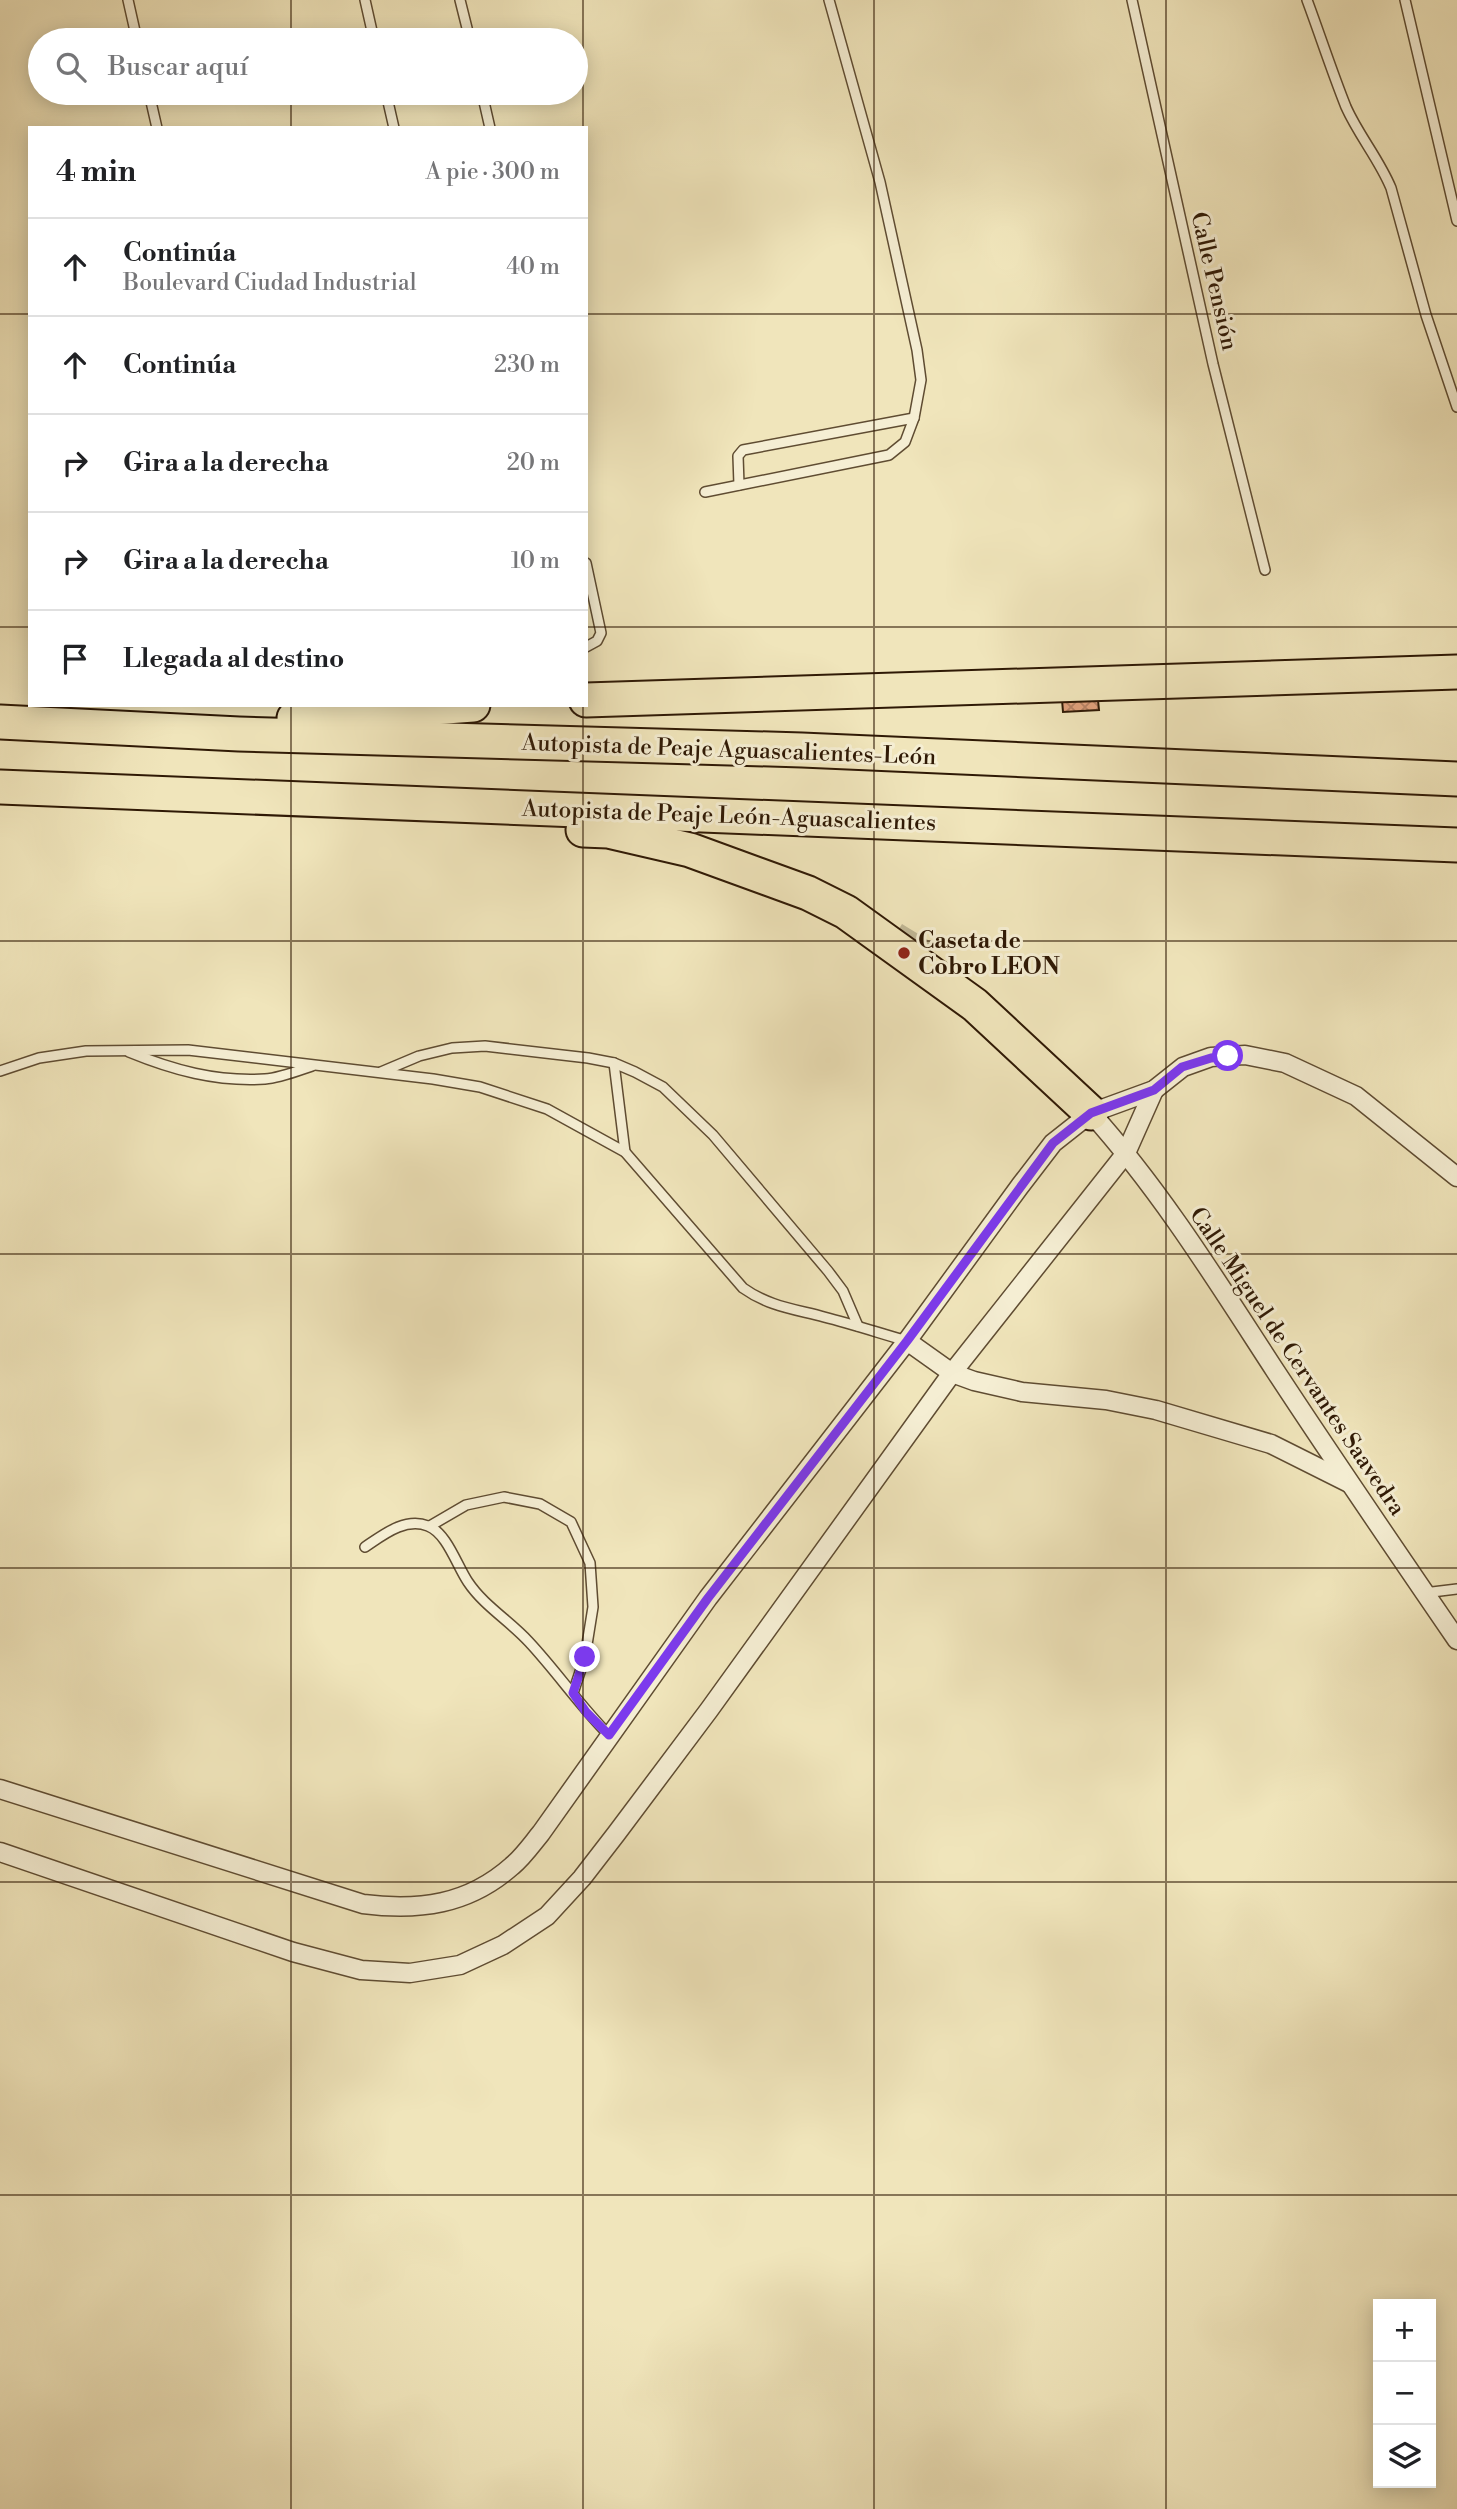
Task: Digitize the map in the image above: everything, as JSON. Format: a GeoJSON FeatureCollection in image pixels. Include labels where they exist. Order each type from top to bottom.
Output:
{"type":"FeatureCollection","features":[{"type":"Feature","properties":{"kind":"highway"},"geometry":{"type":"LineString","coordinates":[[588,700],[1457,672]]}},
{"type":"Feature","properties":{"kind":"highway"},"geometry":{"type":"LineString","coordinates":[[239,734],[268,721],[441,707]]}},
{"type":"Feature","properties":{"kind":"highway","name":"Autopista de Peaje Aguascalientes-León"},"geometry":{"type":"LineString","coordinates":[[0,722],[239,734],[802,750],[1457,779]]}},
{"type":"Feature","properties":{"kind":"highway","name":"Autopista de Peaje León-Aguascalientes"},"geometry":{"type":"LineString","coordinates":[[0,786],[1457,845]]}},
{"type":"Feature","properties":{"kind":"highway"},"geometry":{"type":"LineString","coordinates":[[0,807],[608,831],[690,850],[730,862],[808,893],[846,912],[975,1005],[1091,1113]]}},
{"type":"Feature","properties":{"kind":"street"},"geometry":{"type":"LineString","coordinates":[[1,1792],[363,1904],[420,1908],[451,1901],[480,1889],[513,1866],[569,1796],[609,1735],[708,1598],[907,1341],[1053,1143],[1091,1113],[1154,1090],[1182,1067],[1211,1058],[1245,1055],[1285,1063],[1356,1096],[1457,1177]]}},
{"type":"Feature","properties":{"kind":"street"},"geometry":{"type":"LineString","coordinates":[[0,1852],[293,1952],[361,1970],[410,1973],[460,1965],[503,1945],[547,1916],[582,1878],[709,1710],[952,1373],[1126,1153],[1154,1090]]}},
{"type":"Feature","properties":{"kind":"street","name":"Calle Miguel de Cervantes Saavedra"},"geometry":{"type":"LineString","coordinates":[[1091,1113],[1126,1153],[1214,1276],[1349,1483],[1457,1640]]}},
{"type":"Feature","properties":{"kind":"street"},"geometry":{"type":"LineString","coordinates":[[907,1341],[952,1373],[996,1387],[1106,1400],[1156,1410],[1271,1444],[1349,1483]]}},
{"type":"Feature","properties":{"kind":"lane"},"geometry":{"type":"LineString","coordinates":[[128,0],[134,28]]}},
{"type":"Feature","properties":{"kind":"lane"},"geometry":{"type":"LineString","coordinates":[[365,0],[371,28]]}},
{"type":"Feature","properties":{"kind":"lane"},"geometry":{"type":"LineString","coordinates":[[460,0],[467,28]]}},
{"type":"Feature","properties":{"kind":"lane"},"geometry":{"type":"LineString","coordinates":[[705,492],[889,456],[905,442],[914,418],[921,380],[916,349],[880,182],[829,0]]}},
{"type":"Feature","properties":{"kind":"lane","name":"Calle Pensión"},"geometry":{"type":"LineString","coordinates":[[1132,0],[1213,364],[1265,570]]}},
{"type":"Feature","properties":{"kind":"lane"},"geometry":{"type":"LineString","coordinates":[[1307,0],[1347,108],[1361,136],[1383,168],[1391,188],[1426,314],[1457,407]]}},
{"type":"Feature","properties":{"kind":"lane"},"geometry":{"type":"LineString","coordinates":[[1405,0],[1457,221]]}},
{"type":"Feature","properties":{"kind":"lane"},"geometry":{"type":"LineString","coordinates":[[152,105],[157,126]]}},
{"type":"Feature","properties":{"kind":"lane"},"geometry":{"type":"LineString","coordinates":[[389,105],[394,126]]}},
{"type":"Feature","properties":{"kind":"lane"},"geometry":{"type":"LineString","coordinates":[[485,105],[490,126]]}},
{"type":"Feature","properties":{"kind":"lane"},"geometry":{"type":"LineString","coordinates":[[739,485],[738,456],[743,450],[914,418]]}},
{"type":"Feature","properties":{"kind":"lane"},"geometry":{"type":"LineString","coordinates":[[588,572],[601,633],[597,641],[588,646]]}},
{"type":"Feature","properties":{"kind":"lane"},"geometry":{"type":"LineString","coordinates":[[380,1073],[419,1056],[452,1048],[485,1046],[519,1048],[614,1063],[663,1087],[713,1135],[828,1271],[853,1309],[858,1326]]}},
{"type":"Feature","properties":{"kind":"lane"},"geometry":{"type":"LineString","coordinates":[[0,1071],[39,1058],[86,1051],[188,1049],[480,1087],[547,1108],[625,1152],[743,1288],[769,1304],[907,1341]]}},
{"type":"Feature","properties":{"kind":"lane"},"geometry":{"type":"LineString","coordinates":[[124,1050],[166,1068],[212,1078],[267,1079],[317,1065]]}},
{"type":"Feature","properties":{"kind":"lane"},"geometry":{"type":"LineString","coordinates":[[614,1063],[625,1152]]}},
{"type":"Feature","properties":{"kind":"lane"},"geometry":{"type":"LineString","coordinates":[[365,1547],[395,1527],[415,1524],[430,1526],[466,1505],[504,1497],[540,1504],[571,1522],[590,1563],[593,1608],[585,1657],[573,1693]]}},
{"type":"Feature","properties":{"kind":"lane"},"geometry":{"type":"LineString","coordinates":[[430,1526],[449,1546],[468,1583],[496,1613],[527,1640],[586,1712],[609,1735]]}},
{"type":"Feature","properties":{"kind":"lane"},"geometry":{"type":"LineString","coordinates":[[1424,1593],[1457,1589]]}},
{"type":"Feature","properties":{"kind":"building"},"geometry":{"type":"Polygon","coordinates":[[[1095,671],[1099,710],[1063,712],[1060,675],[1095,671]]]}},
{"type":"Feature","properties":{"kind":"place","name":"Caseta de Cobro LEON"},"geometry":{"type":"Point","coordinates":[904,953]}},
{"type":"Feature","properties":{"kind":"route"},"geometry":{"type":"LineString","coordinates":[[585,1657],[573,1693],[586,1712],[609,1735],[708,1598],[907,1341],[1053,1143],[1091,1113],[1154,1090],[1182,1067],[1228,1056]]}}]}
